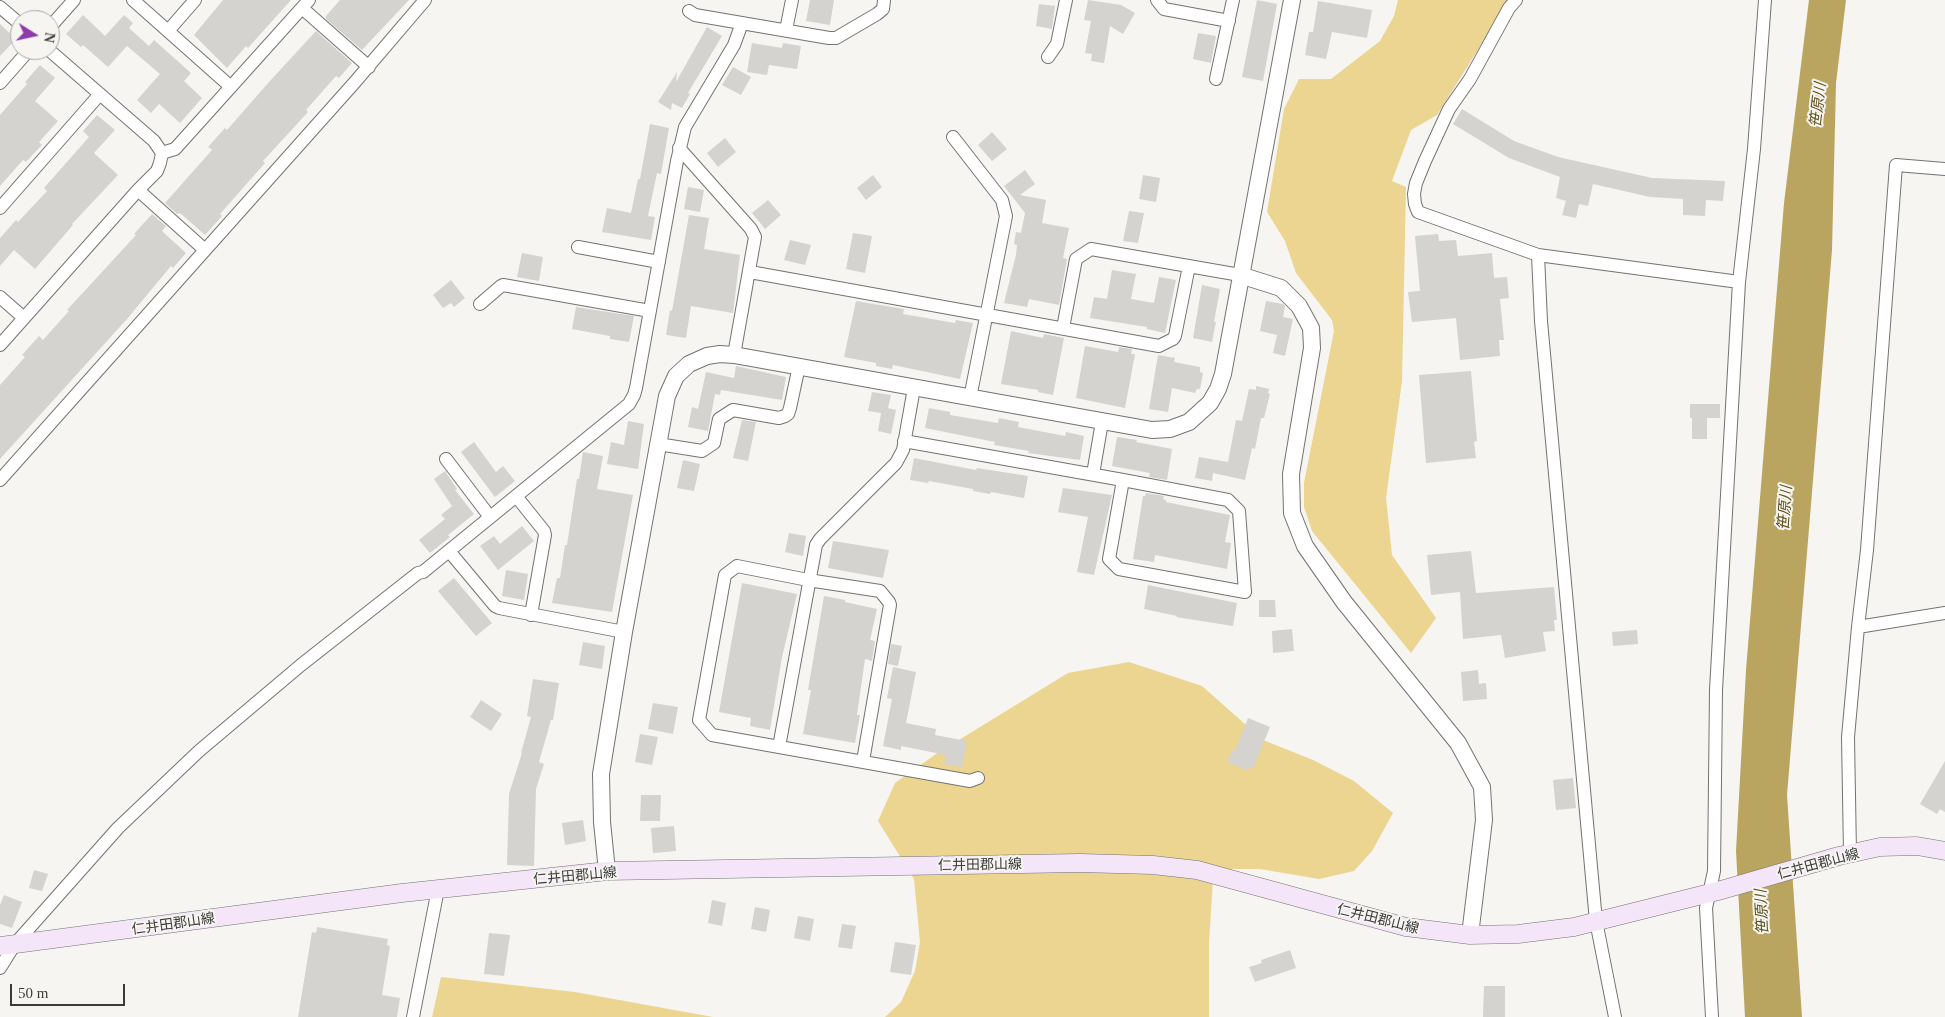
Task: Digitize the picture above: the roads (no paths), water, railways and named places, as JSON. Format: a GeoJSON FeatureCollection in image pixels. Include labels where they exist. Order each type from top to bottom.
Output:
{"type":"FeatureCollection","features":[{"type":"Feature","properties":{"kind":"main road","name":"仁井田郡山線"},"geometry":{"type":"LineString","coordinates":[[7,945],[438,889],[608,870],[1032,864],[1153,865],[1197,870],[1406,927],[1470,935],[1518,934],[1551,931],[1596,921],[1714,892],[1844,854],[1880,847],[1902,846],[1945,851]]}},
{"type":"Feature","properties":{"kind":"street"},"geometry":{"type":"LineString","coordinates":[[60,16],[74,0]]}},
{"type":"Feature","properties":{"kind":"street"},"geometry":{"type":"LineString","coordinates":[[133,0],[231,87]]}},
{"type":"Feature","properties":{"kind":"street"},"geometry":{"type":"LineString","coordinates":[[168,31],[195,0]]}},
{"type":"Feature","properties":{"kind":"street"},"geometry":{"type":"LineString","coordinates":[[0,480],[426,0]]}},
{"type":"Feature","properties":{"kind":"street"},"geometry":{"type":"LineString","coordinates":[[786,30],[792,0]]}},
{"type":"Feature","properties":{"kind":"street"},"geometry":{"type":"LineString","coordinates":[[689,11],[695,14],[742,23],[836,38],[881,11],[884,0]]}},
{"type":"Feature","properties":{"kind":"street"},"geometry":{"type":"LineString","coordinates":[[1048,57],[1057,44],[1066,0]]}},
{"type":"Feature","properties":{"kind":"street"},"geometry":{"type":"LineString","coordinates":[[1157,0],[1164,9],[1229,21]]}},
{"type":"Feature","properties":{"kind":"street"},"geometry":{"type":"LineString","coordinates":[[1216,79],[1233,0]]}},
{"type":"Feature","properties":{"kind":"street"},"geometry":{"type":"LineString","coordinates":[[608,870],[602,822],[601,774],[624,632],[667,396],[676,376],[689,364],[706,356],[734,355],[1152,430],[1163,430],[1182,425],[1205,409],[1218,388],[1223,374],[1292,0]]}},
{"type":"Feature","properties":{"kind":"street"},"geometry":{"type":"LineString","coordinates":[[1516,0],[1509,8],[1470,79],[1450,109],[1416,183],[1415,204],[1418,212],[1538,255],[1739,282]]}},
{"type":"Feature","properties":{"kind":"street"},"geometry":{"type":"LineString","coordinates":[[1712,1017],[1706,908],[1714,892],[1716,690],[1739,282],[1754,149],[1765,0]]}},
{"type":"Feature","properties":{"kind":"street"},"geometry":{"type":"LineString","coordinates":[[162,153],[175,149],[305,4],[369,66]]}},
{"type":"Feature","properties":{"kind":"street"},"geometry":{"type":"LineString","coordinates":[[0,7],[10,16]]}},
{"type":"Feature","properties":{"kind":"street"},"geometry":{"type":"LineString","coordinates":[[0,968],[7,945],[118,828],[193,756],[418,572],[423,572],[449,551],[626,406],[632,399],[679,148],[685,128],[734,45],[742,23]]}},
{"type":"Feature","properties":{"kind":"street"},"geometry":{"type":"LineString","coordinates":[[0,345],[157,171],[160,163],[162,153],[154,141],[60,59]]}},
{"type":"Feature","properties":{"kind":"street"},"geometry":{"type":"LineString","coordinates":[[0,83],[21,60]]}},
{"type":"Feature","properties":{"kind":"street"},"geometry":{"type":"LineString","coordinates":[[0,208],[100,94]]}},
{"type":"Feature","properties":{"kind":"street"},"geometry":{"type":"LineString","coordinates":[[953,137],[1002,200],[1006,216],[970,398]]}},
{"type":"Feature","properties":{"kind":"street"},"geometry":{"type":"LineString","coordinates":[[679,148],[754,232],[755,245],[734,355]]}},
{"type":"Feature","properties":{"kind":"street"},"geometry":{"type":"LineString","coordinates":[[1844,854],[1848,737],[1867,550],[1896,164],[1945,169]]}},
{"type":"Feature","properties":{"kind":"street"},"geometry":{"type":"LineString","coordinates":[[138,190],[205,250]]}},
{"type":"Feature","properties":{"kind":"street"},"geometry":{"type":"LineString","coordinates":[[578,247],[659,262]]}},
{"type":"Feature","properties":{"kind":"street"},"geometry":{"type":"LineString","coordinates":[[1063,328],[1076,260],[1091,249],[1240,276],[1281,288],[1299,306],[1311,328],[1312,348],[1292,474],[1292,513],[1305,546],[1344,602],[1458,744],[1482,787],[1484,820],[1470,935]]}},
{"type":"Feature","properties":{"kind":"street"},"geometry":{"type":"LineString","coordinates":[[1538,255],[1541,321],[1596,921],[1615,1017]]}},
{"type":"Feature","properties":{"kind":"street"},"geometry":{"type":"LineString","coordinates":[[750,272],[1159,346],[1174,339],[1189,266]]}},
{"type":"Feature","properties":{"kind":"street"},"geometry":{"type":"LineString","coordinates":[[480,304],[500,286],[504,285],[650,311]]}},
{"type":"Feature","properties":{"kind":"street"},"geometry":{"type":"LineString","coordinates":[[0,297],[24,318]]}},
{"type":"Feature","properties":{"kind":"street"},"geometry":{"type":"LineString","coordinates":[[658,444],[702,451],[714,443],[719,419],[733,410],[779,418],[785,416],[790,408],[799,366]]}},
{"type":"Feature","properties":{"kind":"street"},"geometry":{"type":"LineString","coordinates":[[779,747],[808,580],[817,542],[896,463],[902,450],[914,388]]}},
{"type":"Feature","properties":{"kind":"street"},"geometry":{"type":"LineString","coordinates":[[1093,474],[1102,422]]}},
{"type":"Feature","properties":{"kind":"street"},"geometry":{"type":"LineString","coordinates":[[904,441],[1093,474],[1228,500],[1240,511],[1245,592],[1119,569],[1109,559],[1123,480]]}},
{"type":"Feature","properties":{"kind":"street"},"geometry":{"type":"LineString","coordinates":[[446,459],[490,517]]}},
{"type":"Feature","properties":{"kind":"street"},"geometry":{"type":"LineString","coordinates":[[516,496],[544,531],[545,535],[531,615]]}},
{"type":"Feature","properties":{"kind":"street"},"geometry":{"type":"LineString","coordinates":[[449,551],[495,606],[531,615],[624,632]]}},
{"type":"Feature","properties":{"kind":"street"},"geometry":{"type":"LineString","coordinates":[[863,761],[890,605],[882,592],[737,566],[725,575],[701,711],[700,720],[712,735],[970,781],[978,778]]}},
{"type":"Feature","properties":{"kind":"street"},"geometry":{"type":"LineString","coordinates":[[1858,626],[1945,613]]}},
{"type":"Feature","properties":{"kind":"street"},"geometry":{"type":"LineString","coordinates":[[413,1017],[438,889]]}},
{"type":"Feature","properties":{"kind":"water","name":"笹原川"},"geometry":{"type":"Polygon","coordinates":[[[1809,0],[1846,0],[1836,83],[1832,250],[1787,795],[1802,1017],[1745,1017],[1736,851],[1746,670],[1784,203],[1809,0]]]}}]}
